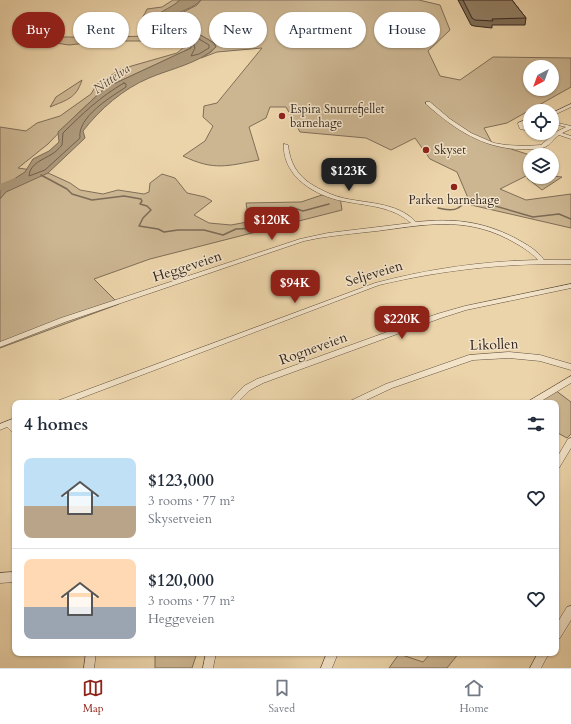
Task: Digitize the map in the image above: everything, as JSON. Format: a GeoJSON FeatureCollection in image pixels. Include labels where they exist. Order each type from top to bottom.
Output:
{"type":"FeatureCollection","features":[{"type":"Feature","properties":{"kind":"street"},"geometry":{"type":"LineString","coordinates":[[433,105],[467,133],[479,140],[493,145],[511,148],[538,147],[546,145],[551,140]]}},
{"type":"Feature","properties":{"kind":"street"},"geometry":{"type":"LineString","coordinates":[[559,111],[571,105]]}},
{"type":"Feature","properties":{"kind":"street"},"geometry":{"type":"LineString","coordinates":[[559,124],[571,127]]}},
{"type":"Feature","properties":{"kind":"street"},"geometry":{"type":"LineString","coordinates":[[559,133],[571,127]]}},
{"type":"Feature","properties":{"kind":"street"},"geometry":{"type":"LineString","coordinates":[[559,133],[571,138]]}},
{"type":"Feature","properties":{"kind":"street"},"geometry":{"type":"LineString","coordinates":[[286,145],[289,165],[298,176],[308,184],[334,197],[398,212],[410,218],[414,224]]}},
{"type":"Feature","properties":{"kind":"street","name":"Heggeveien"},"geometry":{"type":"LineString","coordinates":[[0,345],[63,320],[308,238],[414,224],[452,222],[481,227],[513,239],[534,252],[542,261]]}},
{"type":"Feature","properties":{"kind":"street","name":"Seljeveien"},"geometry":{"type":"LineString","coordinates":[[68,400],[377,284],[444,269],[542,261],[571,262]]}},
{"type":"Feature","properties":{"kind":"street","name":"Rogneveien"},"geometry":{"type":"LineString","coordinates":[[235,400],[247,388],[256,383],[439,316],[465,308],[571,286]]}},
{"type":"Feature","properties":{"kind":"street","name":"Likollen"},"geometry":{"type":"LineString","coordinates":[[360,400],[389,386],[472,357],[509,355],[540,358],[571,367]]}},
{"type":"Feature","properties":{"kind":"street"},"geometry":{"type":"LineString","coordinates":[[537,400],[571,378]]}},
{"type":"Feature","properties":{"kind":"street"},"geometry":{"type":"LineString","coordinates":[[0,427],[12,422]]}},
{"type":"Feature","properties":{"kind":"street"},"geometry":{"type":"LineString","coordinates":[[559,461],[571,441]]}},
{"type":"Feature","properties":{"kind":"street"},"geometry":{"type":"LineString","coordinates":[[0,578],[12,577]]}},
{"type":"Feature","properties":{"kind":"street"},"geometry":{"type":"LineString","coordinates":[[559,630],[571,612]]}},
{"type":"Feature","properties":{"kind":"street"},"geometry":{"type":"LineString","coordinates":[[89,668],[91,656]]}},
{"type":"Feature","properties":{"kind":"street"},"geometry":{"type":"LineString","coordinates":[[208,668],[210,656]]}},
{"type":"Feature","properties":{"kind":"street"},"geometry":{"type":"LineString","coordinates":[[326,668],[332,656]]}},
{"type":"Feature","properties":{"kind":"street"},"geometry":{"type":"LineString","coordinates":[[535,668],[542,656]]}},
{"type":"Feature","properties":{"kind":"shaded area"},"geometry":{"type":"Polygon","coordinates":[[[173,0],[180,0],[171,8],[163,12],[146,12],[147,9],[162,7],[173,0]]]}},
{"type":"Feature","properties":{"kind":"shaded area"},"geometry":{"type":"Polygon","coordinates":[[[201,0],[419,0],[440,5],[450,30],[440,40],[440,12],[374,12],[374,48],[431,48],[428,51],[440,76],[460,80],[493,57],[571,58],[571,87],[559,94],[559,60],[523,60],[523,96],[555,96],[541,104],[523,104],[523,114],[507,123],[484,128],[492,143],[523,153],[523,178],[500,189],[526,200],[571,194],[571,228],[471,205],[457,172],[430,159],[415,138],[391,150],[366,138],[300,132],[286,107],[270,107],[266,118],[249,127],[259,160],[221,166],[203,164],[183,156],[205,141],[213,126],[203,117],[204,106],[217,103],[262,48],[267,48],[267,12],[209,12],[209,40],[201,35],[201,12],[184,12],[197,5],[201,0]]]}},
{"type":"Feature","properties":{"kind":"shaded area"},"geometry":{"type":"Polygon","coordinates":[[[129,36],[137,36],[137,41],[129,41],[129,36]]]}},
{"type":"Feature","properties":{"kind":"shaded area"},"geometry":{"type":"Polygon","coordinates":[[[65,37],[73,37],[73,45],[65,44],[65,37]]]}},
{"type":"Feature","properties":{"kind":"shaded area"},"geometry":{"type":"Polygon","coordinates":[[[183,48],[191,48],[105,88],[48,144],[18,168],[46,172],[70,183],[80,190],[103,194],[118,190],[144,194],[149,192],[150,183],[162,174],[175,178],[187,193],[205,197],[212,201],[194,215],[209,223],[231,225],[258,220],[247,209],[246,203],[301,202],[322,195],[340,197],[342,210],[150,259],[94,279],[119,304],[0,348],[0,127],[26,131],[37,123],[60,116],[91,94],[97,84],[121,69],[177,53],[183,48]]]}},
{"type":"Feature","properties":{"kind":"shaded area"},"geometry":{"type":"Polygon","coordinates":[[[215,48],[262,48],[217,52],[201,58],[215,48]]]}},
{"type":"Feature","properties":{"kind":"shaded area"},"geometry":{"type":"Polygon","coordinates":[[[82,80],[77,91],[70,98],[50,107],[56,97],[82,80]]]}},
{"type":"Feature","properties":{"kind":"shaded area"},"geometry":{"type":"Polygon","coordinates":[[[534,184],[551,184],[542,190],[534,184]]]}},
{"type":"Feature","properties":{"kind":"shaded area"},"geometry":{"type":"Polygon","coordinates":[[[555,390],[571,402],[571,434],[567,438],[559,434],[559,400],[537,400],[555,390]]]}},
{"type":"Feature","properties":{"kind":"shaded area"},"geometry":{"type":"Polygon","coordinates":[[[155,656],[196,656],[192,668],[155,668],[155,656]]]}},
{"type":"Feature","properties":{"kind":"shaded area"},"geometry":{"type":"Polygon","coordinates":[[[398,656],[405,656],[423,662],[428,656],[457,656],[447,668],[389,668],[398,656]]]}},
{"type":"Feature","properties":{"kind":"water"},"geometry":{"type":"Polygon","coordinates":[[[180,0],[201,0],[181,12],[162,12],[180,0]]]}},
{"type":"Feature","properties":{"kind":"water"},"geometry":{"type":"Polygon","coordinates":[[[201,35],[209,40],[209,48],[215,48],[202,57],[149,78],[121,94],[104,107],[83,131],[85,138],[48,173],[6,192],[0,199],[0,188],[25,172],[33,159],[49,151],[59,142],[58,132],[105,88],[191,48],[201,48],[201,35]]]}},
{"type":"Feature","properties":{"kind":"building"},"geometry":{"type":"Polygon","coordinates":[[[463,0],[512,0],[526,18],[492,19],[493,21],[475,20],[472,18],[463,0]]]}},
{"type":"Feature","properties":{"kind":"waterway"},"geometry":{"type":"LineString","coordinates":[[41,175],[67,189],[72,194],[92,200],[124,196],[141,199],[142,201],[140,204],[147,206],[151,210],[143,218],[139,226],[158,229],[164,232],[178,230],[204,230],[223,235],[236,229],[260,228],[268,221],[271,214],[291,207],[303,211],[329,204]]}},
{"type":"Feature","properties":{"kind":"waterway","name":"Nittelva"},"geometry":{"type":"LineString","coordinates":[[0,187],[18,180]]}},
{"type":"Feature","properties":{"kind":"waterway"},"geometry":{"type":"LineString","coordinates":[[438,208],[453,210],[471,199],[533,217],[559,214],[571,219]]}},
{"type":"Feature","properties":{"kind":"place","name":"Espira Snurrefjellet barnehage"},"geometry":{"type":"Point","coordinates":[282,116]}},
{"type":"Feature","properties":{"kind":"place","name":"Skyset"},"geometry":{"type":"Point","coordinates":[426,150]}},
{"type":"Feature","properties":{"kind":"place","name":"Parken barnehage"},"geometry":{"type":"Point","coordinates":[454,187]}}]}
